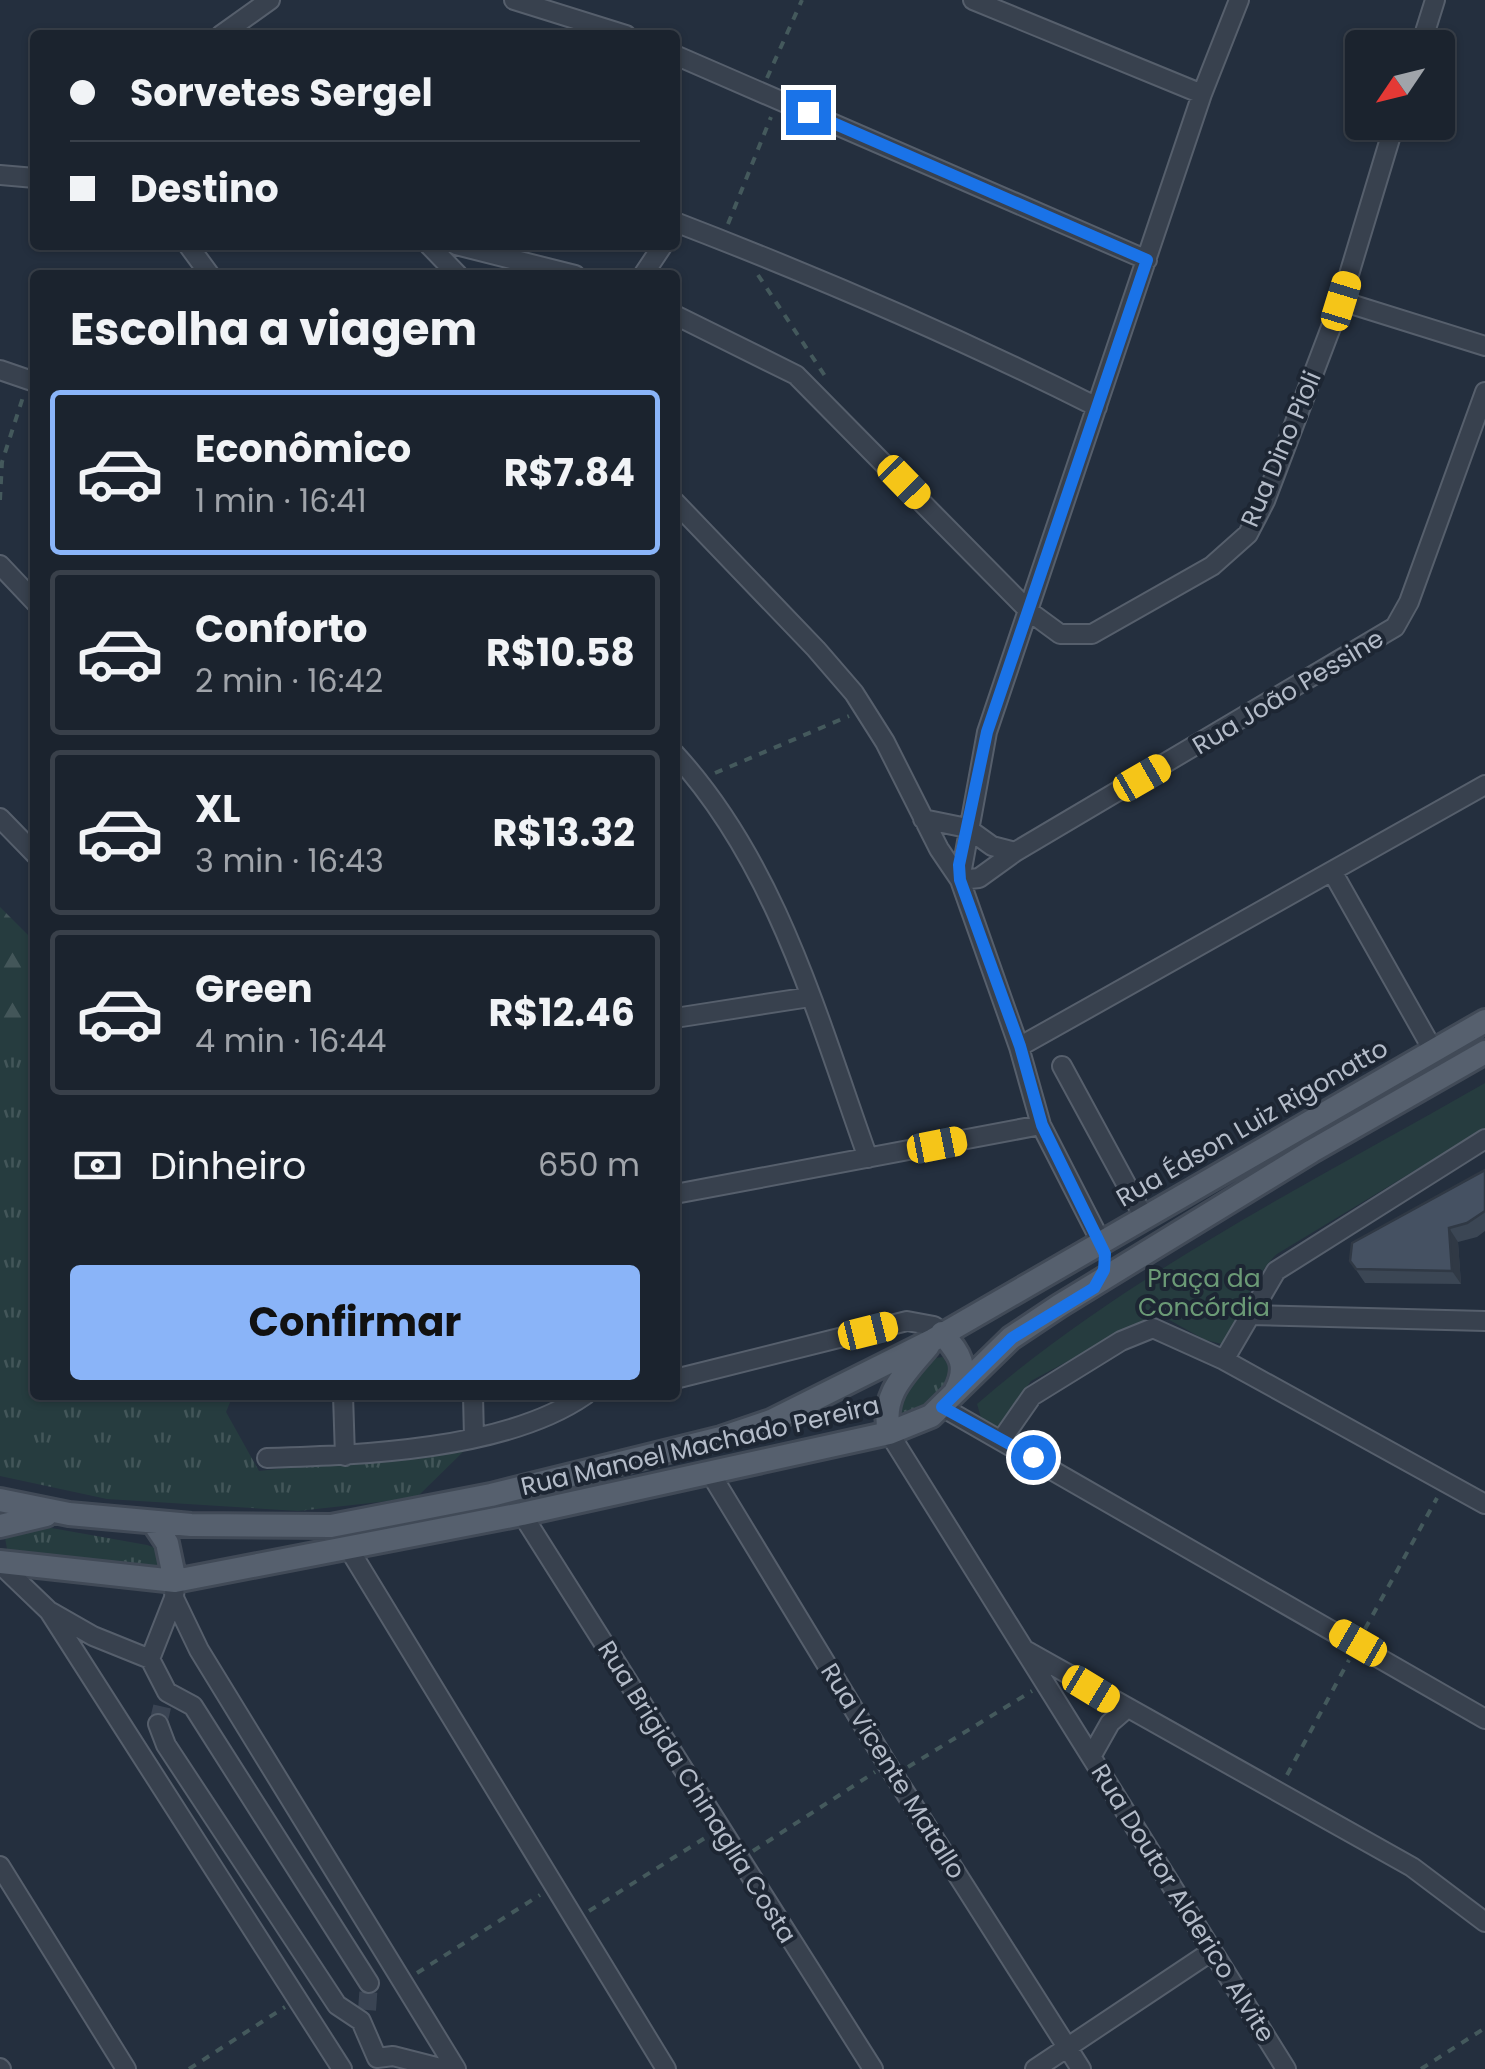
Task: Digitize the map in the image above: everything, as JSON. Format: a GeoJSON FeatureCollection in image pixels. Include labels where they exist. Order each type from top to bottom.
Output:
{"type":"FeatureCollection","features":[{"type":"Feature","properties":{"kind":"main road","name":"Rua Édson Luiz Rigonatto"},"geometry":{"type":"LineString","coordinates":[[938,1336],[1485,1021]]}},
{"type":"Feature","properties":{"kind":"main road","name":"Rua Manoel Machado Pereira"},"geometry":{"type":"LineString","coordinates":[[0,1563],[175,1590],[890,1433],[949,1399],[1012,1338],[1312,1151],[1485,1052]]}},
{"type":"Feature","properties":{"kind":"main road"},"geometry":{"type":"LineString","coordinates":[[1094,1288],[1104,1270],[1101,1242]]}},
{"type":"Feature","properties":{"kind":"main road","name":"Rua Manoel Machado Pereira"},"geometry":{"type":"LineString","coordinates":[[0,1500],[69,1514],[153,1522],[242,1528],[331,1526],[490,1495],[770,1421],[938,1336]]}},
{"type":"Feature","properties":{"kind":"main road"},"geometry":{"type":"LineString","coordinates":[[890,1433],[885,1412],[888,1398],[938,1336],[963,1366],[949,1399]]}},
{"type":"Feature","properties":{"kind":"main road"},"geometry":{"type":"LineString","coordinates":[[0,1526],[38,1516],[69,1514]]}},
{"type":"Feature","properties":{"kind":"main road"},"geometry":{"type":"LineString","coordinates":[[153,1522],[168,1543],[175,1590]]}},
{"type":"Feature","properties":{"kind":"street"},"geometry":{"type":"LineString","coordinates":[[227,30],[270,0]]}},
{"type":"Feature","properties":{"kind":"street"},"geometry":{"type":"LineString","coordinates":[[514,0],[610,30]]}},
{"type":"Feature","properties":{"kind":"street"},"geometry":{"type":"LineString","coordinates":[[973,0],[1202,94]]}},
{"type":"Feature","properties":{"kind":"street"},"geometry":{"type":"LineString","coordinates":[[960,880],[987,732],[1202,94],[1239,0]]}},
{"type":"Feature","properties":{"kind":"street"},"geometry":{"type":"LineString","coordinates":[[1426,30],[1436,0]]}},
{"type":"Feature","properties":{"kind":"street"},"geometry":{"type":"LineString","coordinates":[[680,57],[1147,260]]}},
{"type":"Feature","properties":{"kind":"street","name":"Rua Dino Pioli"},"geometry":{"type":"LineString","coordinates":[[680,317],[796,374],[1030,612],[1060,634],[1092,634],[1212,566],[1248,534],[1265,501],[1341,301],[1390,140]]}},
{"type":"Feature","properties":{"kind":"street"},"geometry":{"type":"LineString","coordinates":[[0,175],[30,178]]}},
{"type":"Feature","properties":{"kind":"street"},"geometry":{"type":"LineString","coordinates":[[680,225],[722,238],[985,351],[1097,408]]}},
{"type":"Feature","properties":{"kind":"street"},"geometry":{"type":"LineString","coordinates":[[434,250],[453,270]]}},
{"type":"Feature","properties":{"kind":"street"},"geometry":{"type":"LineString","coordinates":[[474,250],[544,270]]}},
{"type":"Feature","properties":{"kind":"street"},"geometry":{"type":"LineString","coordinates":[[1341,301],[1485,346]]}},
{"type":"Feature","properties":{"kind":"street"},"geometry":{"type":"LineString","coordinates":[[0,370],[30,380]]}},
{"type":"Feature","properties":{"kind":"street","name":"Rua João Pessine"},"geometry":{"type":"LineString","coordinates":[[960,880],[979,878],[1015,852],[1395,627],[1410,602],[1485,392]]}},
{"type":"Feature","properties":{"kind":"street"},"geometry":{"type":"LineString","coordinates":[[680,507],[816,648],[864,709],[960,880],[1020,1046],[1042,1125],[1101,1242]]}},
{"type":"Feature","properties":{"kind":"street"},"geometry":{"type":"LineString","coordinates":[[0,565],[30,597]]}},
{"type":"Feature","properties":{"kind":"street"},"geometry":{"type":"LineString","coordinates":[[680,760],[724,815],[762,881],[810,997],[868,1158]]}},
{"type":"Feature","properties":{"kind":"street"},"geometry":{"type":"LineString","coordinates":[[1020,1046],[1485,786]]}},
{"type":"Feature","properties":{"kind":"street"},"geometry":{"type":"LineString","coordinates":[[0,818],[30,849]]}},
{"type":"Feature","properties":{"kind":"street"},"geometry":{"type":"LineString","coordinates":[[923,819],[967,828],[992,846],[1015,852]]}},
{"type":"Feature","properties":{"kind":"street"},"geometry":{"type":"LineString","coordinates":[[1333,873],[1433,1050]]}},
{"type":"Feature","properties":{"kind":"street"},"geometry":{"type":"LineString","coordinates":[[680,1017],[810,997]]}},
{"type":"Feature","properties":{"kind":"street"},"geometry":{"type":"LineString","coordinates":[[1062,1066],[1144,1217]]}},
{"type":"Feature","properties":{"kind":"street"},"geometry":{"type":"LineString","coordinates":[[680,1193],[1042,1125]]}},
{"type":"Feature","properties":{"kind":"street"},"geometry":{"type":"LineString","coordinates":[[1224,1360],[1264,1284],[1282,1266],[1485,1139]]}},
{"type":"Feature","properties":{"kind":"street"},"geometry":{"type":"LineString","coordinates":[[1248,1315],[1485,1320]]}},
{"type":"Feature","properties":{"kind":"street"},"geometry":{"type":"LineString","coordinates":[[680,1377],[907,1321],[934,1326],[938,1336]]}},
{"type":"Feature","properties":{"kind":"street"},"geometry":{"type":"LineString","coordinates":[[1002,1439],[1032,1396],[1137,1332],[1152,1328],[1224,1360],[1485,1504]]}},
{"type":"Feature","properties":{"kind":"street"},"geometry":{"type":"LineString","coordinates":[[949,1399],[1002,1439],[1485,1719]]}},
{"type":"Feature","properties":{"kind":"street"},"geometry":{"type":"LineString","coordinates":[[342,1400],[345,1456]]}},
{"type":"Feature","properties":{"kind":"street"},"geometry":{"type":"LineString","coordinates":[[473,1400],[474,1438]]}},
{"type":"Feature","properties":{"kind":"street"},"geometry":{"type":"LineString","coordinates":[[267,1458],[345,1456],[474,1438],[536,1420],[575,1400]]}},
{"type":"Feature","properties":{"kind":"street","name":"Rua Doutor Alderico Alvite"},"geometry":{"type":"LineString","coordinates":[[890,1433],[1286,2069]]}},
{"type":"Feature","properties":{"kind":"street","name":"Rua Vicente Matallo"},"geometry":{"type":"LineString","coordinates":[[709,1471],[891,1770],[1082,2069]]}},
{"type":"Feature","properties":{"kind":"street","name":"Rua Brigida Chinaglia Costa"},"geometry":{"type":"LineString","coordinates":[[522,1514],[873,2069]]}},
{"type":"Feature","properties":{"kind":"street"},"geometry":{"type":"LineString","coordinates":[[348,1549],[666,2069]]}},
{"type":"Feature","properties":{"kind":"street"},"geometry":{"type":"LineString","coordinates":[[0,1563],[49,1611],[342,2069]]}},
{"type":"Feature","properties":{"kind":"street"},"geometry":{"type":"LineString","coordinates":[[175,1590],[150,1659],[165,1697],[193,1706],[369,1982]]}},
{"type":"Feature","properties":{"kind":"street"},"geometry":{"type":"LineString","coordinates":[[175,1590],[200,1650],[456,2069]]}},
{"type":"Feature","properties":{"kind":"street"},"geometry":{"type":"LineString","coordinates":[[49,1611],[93,1636],[150,1659]]}},
{"type":"Feature","properties":{"kind":"street"},"geometry":{"type":"LineString","coordinates":[[1022,1648],[1125,1710],[1412,1867],[1485,1922]]}},
{"type":"Feature","properties":{"kind":"street"},"geometry":{"type":"LineString","coordinates":[[1092,1755],[1110,1723],[1125,1710]]}},
{"type":"Feature","properties":{"kind":"street"},"geometry":{"type":"LineString","coordinates":[[158,1724],[166,1745],[337,2005],[364,2016],[374,2064],[393,2056],[444,2069]]}},
{"type":"Feature","properties":{"kind":"street"},"geometry":{"type":"LineString","coordinates":[[0,1866],[122,2067]]}},
{"type":"Feature","properties":{"kind":"street"},"geometry":{"type":"LineString","coordinates":[[1035,2069],[1212,1951]]}},
{"type":"Feature","properties":{"kind":"path"},"geometry":{"type":"LineString","coordinates":[[722,238],[802,0]]}},
{"type":"Feature","properties":{"kind":"path"},"geometry":{"type":"LineString","coordinates":[[753,252],[756,272],[780,315],[830,384]]}},
{"type":"Feature","properties":{"kind":"path"},"geometry":{"type":"LineString","coordinates":[[0,500],[2,462],[30,386]]}},
{"type":"Feature","properties":{"kind":"path"},"geometry":{"type":"LineString","coordinates":[[697,780],[864,709]]}},
{"type":"Feature","properties":{"kind":"path"},"geometry":{"type":"LineString","coordinates":[[740,1860],[1044,1683]]}},
{"type":"Feature","properties":{"kind":"path"},"geometry":{"type":"LineString","coordinates":[[573,1920],[720,1828]]}},
{"type":"Feature","properties":{"kind":"path"},"geometry":{"type":"LineString","coordinates":[[404,1981],[552,1887]]}},
{"type":"Feature","properties":{"kind":"path"},"geometry":{"type":"LineString","coordinates":[[189,2069],[297,1998]]}},
{"type":"Feature","properties":{"kind":"path"},"geometry":{"type":"LineString","coordinates":[[1421,2069],[1485,2028]]}},
{"type":"Feature","properties":{"kind":"green space"},"geometry":{"type":"Polygon","coordinates":[[[0,907],[30,937],[30,1049],[12,1040],[0,1048],[0,907]]]}},
{"type":"Feature","properties":{"kind":"green space"},"geometry":{"type":"Polygon","coordinates":[[[0,913],[30,947],[30,1400],[231,1400],[226,1412],[259,1471],[468,1447],[416,1498],[298,1511],[107,1499],[0,1476],[0,913]]]}},
{"type":"Feature","properties":{"kind":"green space","name":"Praça da Concórdia"},"geometry":{"type":"Polygon","coordinates":[[[1485,1083],[1485,1128],[1277,1254],[1255,1283],[1222,1344],[1205,1340],[1157,1313],[1031,1381],[998,1429],[981,1418],[977,1404],[1096,1312],[1223,1232],[1485,1083]]]}},
{"type":"Feature","properties":{"kind":"green space"},"geometry":{"type":"Polygon","coordinates":[[[943,1357],[952,1373],[943,1390],[924,1410],[899,1423],[895,1396],[935,1358],[943,1357]]]}},
{"type":"Feature","properties":{"kind":"green space"},"geometry":{"type":"Polygon","coordinates":[[[29,1524],[147,1545],[163,1551],[162,1570],[76,1567],[7,1549],[4,1532],[29,1524]]]}},
{"type":"Feature","properties":{"kind":"building"},"geometry":{"type":"Polygon","coordinates":[[[1485,1170],[1485,1211],[1467,1223],[1449,1228],[1452,1271],[1356,1269],[1350,1261],[1352,1243],[1485,1170]]]}},
{"type":"Feature","properties":{"kind":"tunnel"},"geometry":{"type":"LineString","coordinates":[[158,1724],[163,1703]]}},
{"type":"Feature","properties":{"kind":"tunnel"},"geometry":{"type":"LineString","coordinates":[[367,2010],[369,1983]]}},
{"type":"Feature","properties":{"kind":"route"},"geometry":{"type":"LineString","coordinates":[[808,112],[1147,260],[987,732],[959,865],[960,880],[1020,1046],[1042,1125],[1105,1254],[1104,1270],[1094,1288],[1012,1338],[942,1407],[1033,1457]]}}]}
